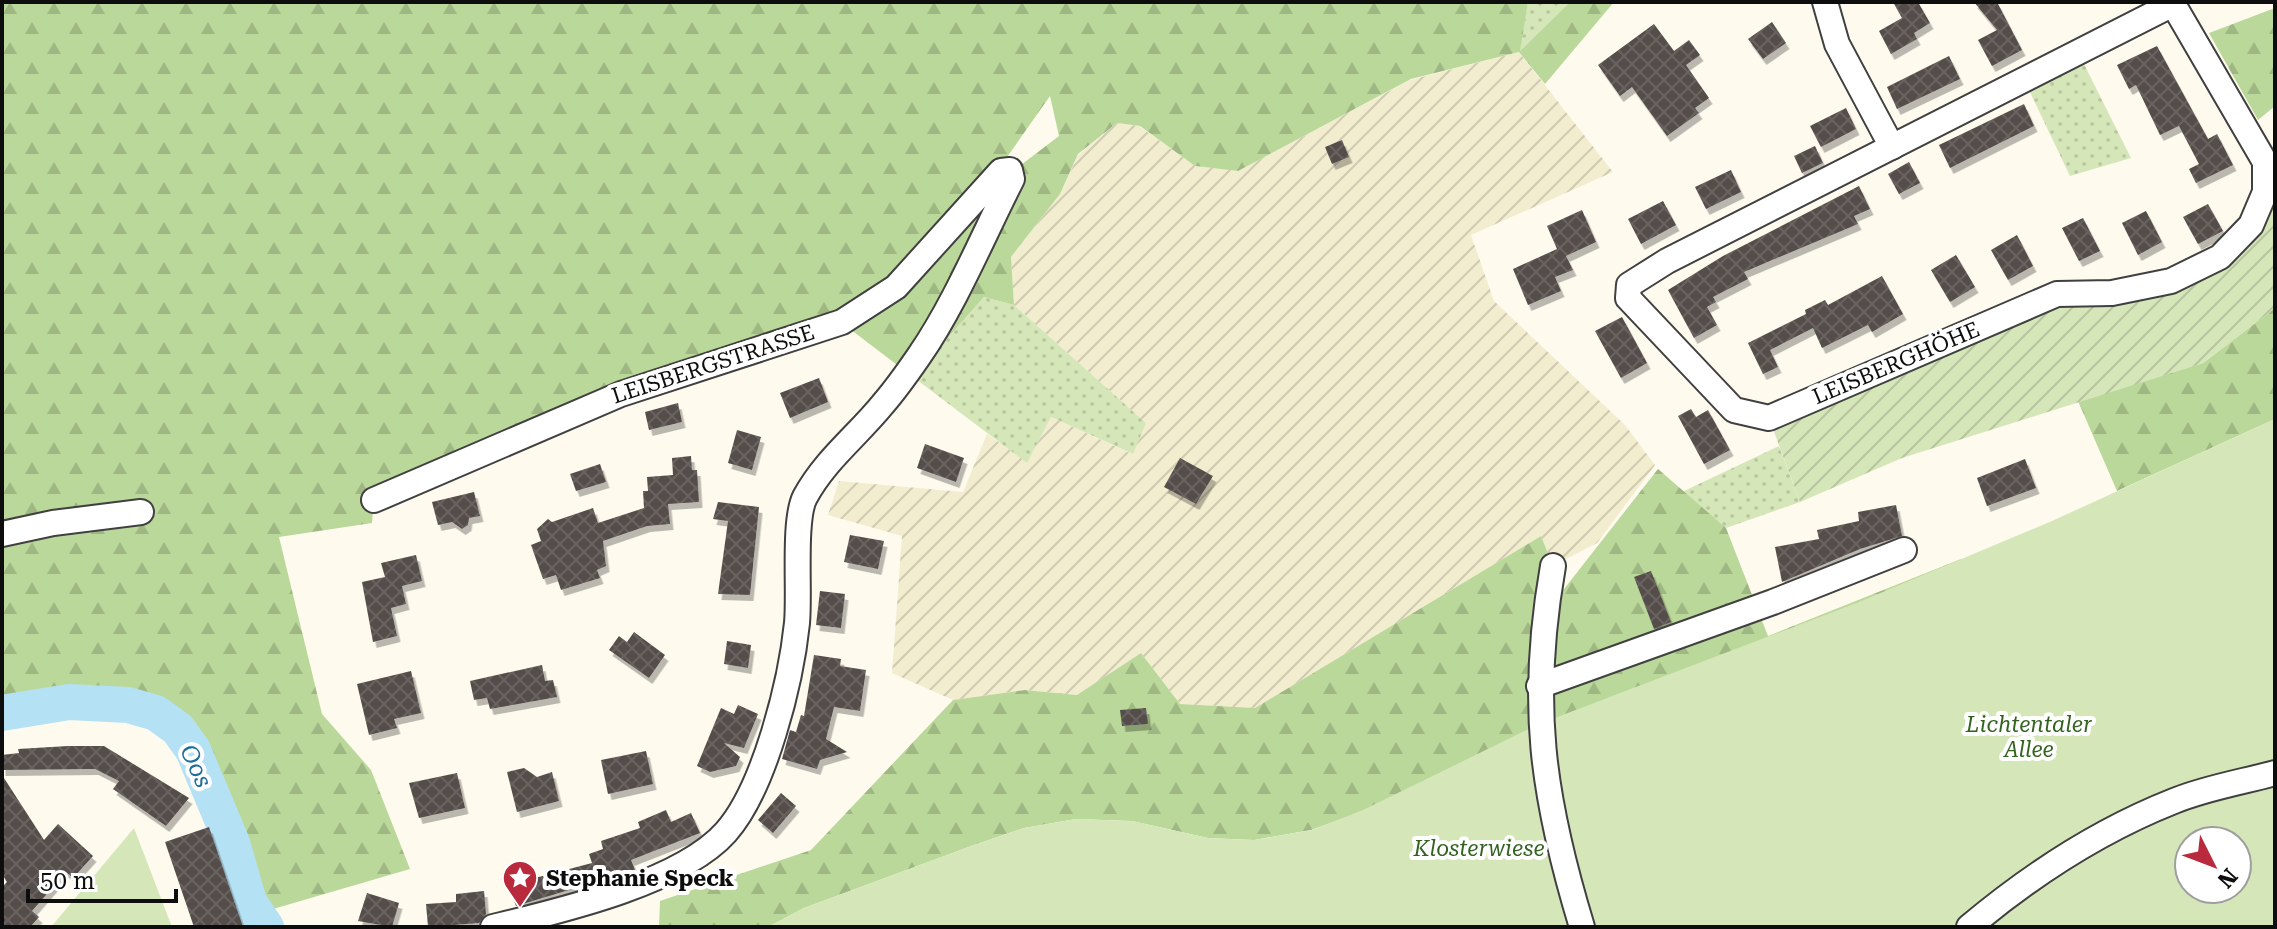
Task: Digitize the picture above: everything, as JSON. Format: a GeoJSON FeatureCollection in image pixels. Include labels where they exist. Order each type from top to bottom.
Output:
{"type":"FeatureCollection","features":[{"type":"Feature","properties":{"kind":"street"},"geometry":{"type":"LineString","coordinates":[[1825,2],[1837,44],[1892,147]]}},
{"type":"Feature","properties":{"kind":"street","name":"LEISBERGHÖHE"},"geometry":{"type":"LineString","coordinates":[[2173,3],[2265,162],[2265,192],[2251,225],[2220,257],[2171,281],[2112,293],[2057,294],[1769,418],[1734,410],[1628,298],[1624,284],[2173,3]]}},
{"type":"Feature","properties":{"kind":"street","name":"LEISBERGSTRASSE"},"geometry":{"type":"LineString","coordinates":[[374,500],[621,394],[842,322],[896,287],[1001,171],[1010,170],[1012,179],[921,353],[882,406],[830,459],[803,500],[798,619],[791,669],[751,792],[726,832],[694,859],[656,877],[552,913],[493,927]]}},
{"type":"Feature","properties":{"kind":"street"},"geometry":{"type":"LineString","coordinates":[[2,534],[53,523],[141,512]]}},
{"type":"Feature","properties":{"kind":"street"},"geometry":{"type":"LineString","coordinates":[[1539,686],[1773,602],[1904,550]]}},
{"type":"Feature","properties":{"kind":"street"},"geometry":{"type":"LineString","coordinates":[[1553,566],[1539,686],[1541,751],[1557,838],[1582,927]]}},
{"type":"Feature","properties":{"kind":"street"},"geometry":{"type":"LineString","coordinates":[[1969,927],[2016,887],[2095,838],[2175,800],[2275,773]]}},
{"type":"Feature","properties":{"kind":"shaded area"},"geometry":{"type":"Polygon","coordinates":[[[1519,52],[1613,172],[1471,235],[1494,301],[1625,425],[1655,465],[1597,543],[1553,566],[1541,536],[1255,708],[1180,704],[1141,653],[1078,695],[1025,690],[953,700],[892,673],[902,536],[828,515],[839,481],[963,492],[987,434],[1027,462],[1051,417],[1132,454],[1146,423],[1014,305],[1011,257],[1060,194],[1078,155],[1117,123],[1139,126],[1195,166],[1238,171],[1410,80],[1519,52]]]}},
{"type":"Feature","properties":{"kind":"green space"},"geometry":{"type":"Polygon","coordinates":[[[2,2],[1528,2],[1520,51],[1570,2],[1614,2],[1545,84],[1519,52],[1411,79],[1238,171],[1195,166],[1140,126],[1117,123],[1078,154],[1060,194],[1011,257],[1014,305],[984,297],[913,377],[842,323],[374,500],[372,523],[279,537],[322,714],[371,770],[410,869],[273,909],[278,927],[250,927],[213,810],[185,751],[168,730],[149,717],[99,709],[15,717],[2,722],[2,2]],[[1050,96],[979,197],[1059,136],[1050,96]]]}},
{"type":"Feature","properties":{"kind":"green space"},"geometry":{"type":"Polygon","coordinates":[[[1528,2],[1570,2],[1519,52],[1528,2]]]}},
{"type":"Feature","properties":{"kind":"green space"},"geometry":{"type":"Polygon","coordinates":[[[2275,8],[2275,106],[2258,120],[2209,33],[2275,8]]]}},
{"type":"Feature","properties":{"kind":"green space"},"geometry":{"type":"Polygon","coordinates":[[[2082,60],[2131,158],[2070,176],[2028,88],[2082,60]]]}},
{"type":"Feature","properties":{"kind":"green space"},"geometry":{"type":"Polygon","coordinates":[[[2275,196],[2275,308],[2203,363],[1902,458],[1800,502],[1769,418],[1995,319],[2112,293],[2220,257],[2275,196]]]}},
{"type":"Feature","properties":{"kind":"green space"},"geometry":{"type":"Polygon","coordinates":[[[984,297],[1014,305],[1146,423],[1133,454],[1051,417],[1027,463],[913,377],[984,297]]]}},
{"type":"Feature","properties":{"kind":"green space"},"geometry":{"type":"Polygon","coordinates":[[[2275,308],[2275,419],[2117,491],[2078,401],[2203,363],[2275,308]]]}},
{"type":"Feature","properties":{"kind":"green space","name":"Lichtentaler Allee"},"geometry":{"type":"Polygon","coordinates":[[[2275,419],[2275,927],[768,927],[804,908],[1024,828],[1076,819],[1132,821],[1208,838],[1254,840],[1312,830],[1363,810],[1539,724],[1859,602],[2052,521],[2275,419]]]}},
{"type":"Feature","properties":{"kind":"green space"},"geometry":{"type":"Polygon","coordinates":[[[1779,446],[1800,502],[1726,528],[1682,492],[1779,446]]]}},
{"type":"Feature","properties":{"kind":"green space"},"geometry":{"type":"Polygon","coordinates":[[[1658,469],[1726,528],[1768,636],[1961,559],[1973,591],[1311,830],[1254,840],[1208,838],[1132,821],[1076,819],[1024,828],[974,845],[804,908],[768,927],[659,927],[660,901],[811,850],[953,700],[1025,690],[1077,695],[1141,653],[1180,704],[1255,708],[1541,536],[1553,566],[1546,612],[1658,469]]]}},
{"type":"Feature","properties":{"kind":"green space"},"geometry":{"type":"Polygon","coordinates":[[[134,828],[172,927],[51,927],[134,828]]]}},
{"type":"Feature","properties":{"kind":"building"},"geometry":{"type":"Polygon","coordinates":[[[1893,2],[1918,2],[1930,23],[1914,33],[1917,39],[1891,54],[1879,31],[1902,18],[1893,2]]]}},
{"type":"Feature","properties":{"kind":"building"},"geometry":{"type":"Polygon","coordinates":[[[1974,2],[1997,2],[2022,50],[1992,66],[1978,40],[1997,30],[1974,2]]]}},
{"type":"Feature","properties":{"kind":"building"},"geometry":{"type":"Polygon","coordinates":[[[1772,22],[1786,43],[1763,59],[1748,39],[1772,22]]]}},
{"type":"Feature","properties":{"kind":"building"},"geometry":{"type":"Polygon","coordinates":[[[1654,24],[1674,51],[1689,40],[1700,55],[1686,65],[1709,98],[1695,108],[1699,113],[1667,136],[1632,87],[1620,96],[1598,65],[1654,24]]]}},
{"type":"Feature","properties":{"kind":"building"},"geometry":{"type":"Polygon","coordinates":[[[2157,46],[2208,139],[2217,134],[2233,165],[2196,183],[2189,169],[2199,164],[2179,126],[2160,135],[2136,85],[2129,89],[2117,65],[2157,46]]]}},
{"type":"Feature","properties":{"kind":"building"},"geometry":{"type":"Polygon","coordinates":[[[1949,56],[1960,79],[1897,109],[1887,87],[1949,56]]]}},
{"type":"Feature","properties":{"kind":"building"},"geometry":{"type":"Polygon","coordinates":[[[2024,104],[2034,126],[1950,168],[1939,145],[2024,104]]]}},
{"type":"Feature","properties":{"kind":"building"},"geometry":{"type":"Polygon","coordinates":[[[1846,108],[1856,129],[1821,147],[1810,126],[1846,108]]]}},
{"type":"Feature","properties":{"kind":"building"},"geometry":{"type":"Polygon","coordinates":[[[1342,140],[1349,157],[1332,164],[1325,147],[1342,140]]]}},
{"type":"Feature","properties":{"kind":"building"},"geometry":{"type":"Polygon","coordinates":[[[1815,146],[1823,163],[1802,173],[1794,156],[1815,146]]]}},
{"type":"Feature","properties":{"kind":"building"},"geometry":{"type":"Polygon","coordinates":[[[1909,162],[1920,183],[1899,194],[1888,174],[1909,162]]]}},
{"type":"Feature","properties":{"kind":"building"},"geometry":{"type":"Polygon","coordinates":[[[1731,170],[1741,192],[1706,209],[1695,187],[1731,170]]]}},
{"type":"Feature","properties":{"kind":"building"},"geometry":{"type":"Polygon","coordinates":[[[1859,186],[1870,209],[1854,216],[1858,224],[1744,272],[1748,279],[1713,297],[1716,302],[1707,307],[1717,325],[1694,338],[1668,290],[1723,256],[1859,186]]]}},
{"type":"Feature","properties":{"kind":"building"},"geometry":{"type":"Polygon","coordinates":[[[1663,201],[1676,225],[1641,244],[1628,219],[1663,201]]]}},
{"type":"Feature","properties":{"kind":"building"},"geometry":{"type":"Polygon","coordinates":[[[2208,204],[2223,231],[2198,244],[2183,217],[2208,204]]]}},
{"type":"Feature","properties":{"kind":"building"},"geometry":{"type":"Polygon","coordinates":[[[1582,210],[1596,242],[1566,256],[1573,270],[1555,277],[1561,291],[1528,305],[1513,269],[1557,249],[1547,226],[1582,210]]]}},
{"type":"Feature","properties":{"kind":"building"},"geometry":{"type":"Polygon","coordinates":[[[2146,211],[2162,242],[2138,255],[2122,223],[2146,211]]]}},
{"type":"Feature","properties":{"kind":"building"},"geometry":{"type":"Polygon","coordinates":[[[2083,218],[2100,251],[2079,261],[2062,228],[2083,218]]]}},
{"type":"Feature","properties":{"kind":"building"},"geometry":{"type":"Polygon","coordinates":[[[2017,235],[2033,266],[2008,280],[1991,250],[2017,235]]]}},
{"type":"Feature","properties":{"kind":"building"},"geometry":{"type":"Polygon","coordinates":[[[1956,255],[1975,287],[1950,302],[1931,270],[1956,255]]]}},
{"type":"Feature","properties":{"kind":"building"},"geometry":{"type":"Polygon","coordinates":[[[1882,276],[1903,314],[1872,332],[1868,325],[1822,348],[1813,328],[1770,350],[1778,367],[1763,374],[1748,343],[1806,314],[1805,310],[1825,300],[1828,305],[1882,276]]]}},
{"type":"Feature","properties":{"kind":"building"},"geometry":{"type":"Polygon","coordinates":[[[1622,317],[1647,363],[1621,378],[1595,331],[1622,317]]]}},
{"type":"Feature","properties":{"kind":"building"},"geometry":{"type":"Polygon","coordinates":[[[819,378],[828,402],[790,418],[780,393],[819,378]]]}},
{"type":"Feature","properties":{"kind":"building"},"geometry":{"type":"Polygon","coordinates":[[[678,403],[682,422],[649,430],[645,412],[678,403]]]}},
{"type":"Feature","properties":{"kind":"building"},"geometry":{"type":"Polygon","coordinates":[[[1691,409],[1696,417],[1708,410],[1730,450],[1704,464],[1678,416],[1691,409]]]}},
{"type":"Feature","properties":{"kind":"building"},"geometry":{"type":"Polygon","coordinates":[[[737,430],[761,437],[752,470],[728,463],[737,430]]]}},
{"type":"Feature","properties":{"kind":"building"},"geometry":{"type":"Polygon","coordinates":[[[925,444],[964,458],[956,482],[917,468],[925,444]]]}},
{"type":"Feature","properties":{"kind":"building"},"geometry":{"type":"Polygon","coordinates":[[[691,456],[692,470],[697,470],[699,502],[668,504],[670,524],[647,526],[603,541],[606,566],[597,570],[600,578],[561,590],[556,575],[543,579],[531,545],[541,541],[537,529],[548,519],[552,522],[593,508],[598,523],[644,508],[643,491],[648,491],[647,477],[673,475],[672,458],[691,456]]]}},
{"type":"Feature","properties":{"kind":"building"},"geometry":{"type":"Polygon","coordinates":[[[1180,458],[1213,476],[1196,504],[1164,487],[1180,458]]]}},
{"type":"Feature","properties":{"kind":"building"},"geometry":{"type":"Polygon","coordinates":[[[2025,459],[2036,488],[1987,506],[1977,478],[2025,459]]]}},
{"type":"Feature","properties":{"kind":"building"},"geometry":{"type":"Polygon","coordinates":[[[600,464],[606,482],[576,491],[570,474],[600,464]]]}},
{"type":"Feature","properties":{"kind":"building"},"geometry":{"type":"Polygon","coordinates":[[[474,492],[480,516],[469,518],[468,525],[462,529],[452,522],[438,525],[432,502],[474,492]]]}},
{"type":"Feature","properties":{"kind":"building"},"geometry":{"type":"Polygon","coordinates":[[[718,502],[759,507],[750,595],[718,594],[728,521],[713,519],[718,502]]]}},
{"type":"Feature","properties":{"kind":"building"},"geometry":{"type":"Polygon","coordinates":[[[1896,505],[1902,536],[1860,549],[1782,582],[1775,547],[1819,539],[1817,530],[1859,521],[1858,512],[1896,505]]]}},
{"type":"Feature","properties":{"kind":"building"},"geometry":{"type":"Polygon","coordinates":[[[850,535],[884,541],[878,569],[844,562],[850,535]]]}},
{"type":"Feature","properties":{"kind":"building"},"geometry":{"type":"Polygon","coordinates":[[[416,555],[422,581],[402,586],[406,604],[391,608],[397,636],[373,642],[362,582],[385,577],[381,563],[416,555]]]}},
{"type":"Feature","properties":{"kind":"building"},"geometry":{"type":"Polygon","coordinates":[[[1651,571],[1671,622],[1654,629],[1634,577],[1651,571]]]}},
{"type":"Feature","properties":{"kind":"building"},"geometry":{"type":"Polygon","coordinates":[[[820,591],[845,594],[841,628],[816,625],[820,591]]]}},
{"type":"Feature","properties":{"kind":"building"},"geometry":{"type":"Polygon","coordinates":[[[634,632],[665,655],[649,678],[609,650],[619,636],[627,642],[634,632]]]}},
{"type":"Feature","properties":{"kind":"building"},"geometry":{"type":"Polygon","coordinates":[[[727,641],[751,645],[748,668],[724,664],[727,641]]]}},
{"type":"Feature","properties":{"kind":"building"},"geometry":{"type":"Polygon","coordinates":[[[814,655],[841,659],[840,666],[866,670],[860,711],[834,707],[826,739],[847,752],[820,760],[817,769],[782,759],[790,730],[796,732],[801,715],[804,716],[814,655]]]}},
{"type":"Feature","properties":{"kind":"building"},"geometry":{"type":"Polygon","coordinates":[[[542,665],[545,681],[553,680],[557,697],[490,709],[487,698],[474,700],[470,681],[542,665]]]}},
{"type":"Feature","properties":{"kind":"building"},"geometry":{"type":"Polygon","coordinates":[[[411,671],[421,713],[394,719],[397,728],[369,735],[357,684],[411,671]]]}},
{"type":"Feature","properties":{"kind":"building"},"geometry":{"type":"Polygon","coordinates":[[[738,705],[758,714],[744,748],[724,743],[740,757],[736,766],[710,772],[697,766],[721,708],[734,714],[738,705]]]}},
{"type":"Feature","properties":{"kind":"building"},"geometry":{"type":"Polygon","coordinates":[[[1146,708],[1148,724],[1122,726],[1120,710],[1146,708]]]}},
{"type":"Feature","properties":{"kind":"building"},"geometry":{"type":"Polygon","coordinates":[[[104,746],[189,798],[166,826],[113,789],[119,781],[95,769],[2,770],[2,755],[19,753],[18,749],[104,746]]]}},
{"type":"Feature","properties":{"kind":"building"},"geometry":{"type":"Polygon","coordinates":[[[646,751],[653,784],[608,794],[601,760],[646,751]]]}},
{"type":"Feature","properties":{"kind":"building"},"geometry":{"type":"Polygon","coordinates":[[[524,768],[537,777],[552,772],[559,801],[517,812],[507,772],[524,768]]]}},
{"type":"Feature","properties":{"kind":"building"},"geometry":{"type":"Polygon","coordinates":[[[457,773],[465,808],[419,818],[409,783],[457,773]]]}},
{"type":"Feature","properties":{"kind":"building"},"geometry":{"type":"Polygon","coordinates":[[[2,775],[44,840],[58,824],[93,856],[73,878],[66,872],[32,911],[39,917],[30,927],[2,927],[2,887],[7,882],[2,874],[2,775]]]}},
{"type":"Feature","properties":{"kind":"building"},"geometry":{"type":"Polygon","coordinates":[[[781,793],[796,806],[773,833],[758,820],[781,793]]]}},
{"type":"Feature","properties":{"kind":"building"},"geometry":{"type":"Polygon","coordinates":[[[666,810],[671,822],[691,813],[700,833],[631,860],[635,870],[516,906],[508,885],[592,863],[589,854],[603,849],[601,841],[640,828],[638,822],[666,810]]]}},
{"type":"Feature","properties":{"kind":"building"},"geometry":{"type":"Polygon","coordinates":[[[209,827],[243,927],[194,927],[165,842],[209,827]]]}},
{"type":"Feature","properties":{"kind":"building"},"geometry":{"type":"Polygon","coordinates":[[[484,891],[486,914],[479,923],[428,927],[426,904],[456,902],[456,894],[484,891]]]}},
{"type":"Feature","properties":{"kind":"building"},"geometry":{"type":"Polygon","coordinates":[[[367,893],[399,903],[392,927],[358,921],[367,893]]]}},
{"type":"Feature","properties":{"kind":"waterway","name":"Oos"},"geometry":{"type":"LineString","coordinates":[[2,713],[69,702],[128,705],[156,713],[178,729],[193,750],[232,843],[249,902],[266,927]]}},
{"type":"Feature","properties":{"kind":"place","name":"Stephanie Speck"},"geometry":{"type":"Point","coordinates":[520,909]}},
{"type":"Feature","properties":{"kind":"park label","name":"Klosterwiese"},"geometry":{"type":"Point","coordinates":[1479,848]}}]}
